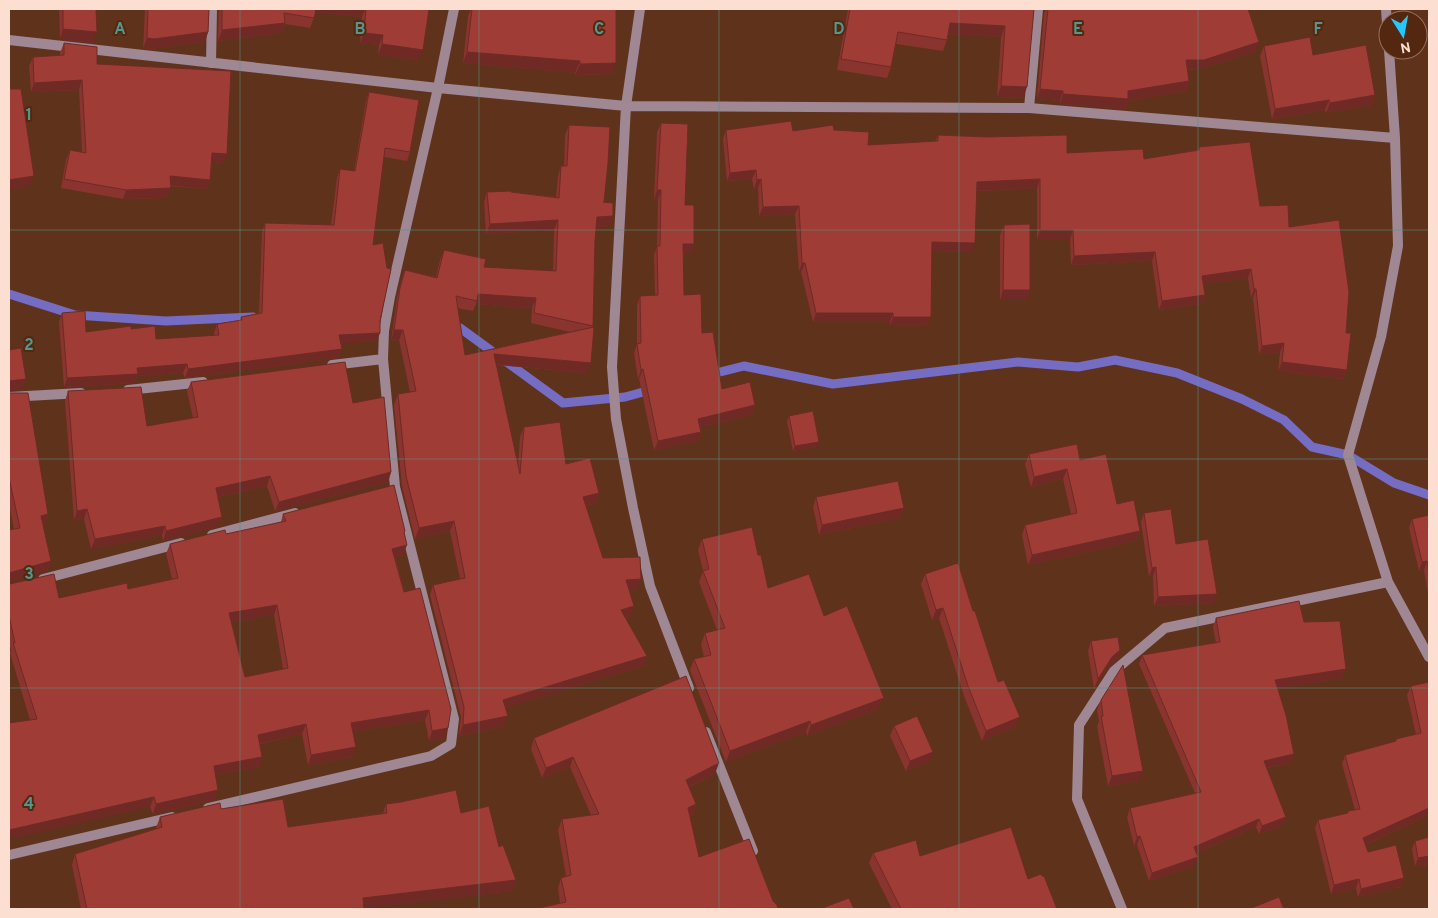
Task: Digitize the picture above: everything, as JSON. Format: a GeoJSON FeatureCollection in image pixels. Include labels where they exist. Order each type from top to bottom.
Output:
{"type":"FeatureCollection","features":[{"type":"Feature","properties":{"kind":"street"},"geometry":{"type":"LineString","coordinates":[[211,63],[212,9]]}},
{"type":"Feature","properties":{"kind":"street"},"geometry":{"type":"LineString","coordinates":[[201,810],[431,756],[451,744],[454,719],[390,488],[383,359],[384,331],[390,297],[438,88],[454,9]]}},
{"type":"Feature","properties":{"kind":"street"},"geometry":{"type":"LineString","coordinates":[[640,9],[626,106],[612,368],[616,419],[632,508],[650,586],[693,697]]}},
{"type":"Feature","properties":{"kind":"street"},"geometry":{"type":"LineString","coordinates":[[1028,108],[1038,9]]}},
{"type":"Feature","properties":{"kind":"street"},"geometry":{"type":"LineString","coordinates":[[9,40],[438,88],[626,106],[1028,108],[1395,138]]}},
{"type":"Feature","properties":{"kind":"street"},"geometry":{"type":"LineString","coordinates":[[1390,60],[1395,138],[1398,246],[1381,337],[1348,455],[1388,582],[1429,657]]}},
{"type":"Feature","properties":{"kind":"street"},"geometry":{"type":"LineString","coordinates":[[325,366],[383,359]]}},
{"type":"Feature","properties":{"kind":"street"},"geometry":{"type":"LineString","coordinates":[[114,391],[152,389],[209,382]]}},
{"type":"Feature","properties":{"kind":"street"},"geometry":{"type":"LineString","coordinates":[[9,397],[95,392]]}},
{"type":"Feature","properties":{"kind":"street"},"geometry":{"type":"LineString","coordinates":[[28,583],[308,510]]}},
{"type":"Feature","properties":{"kind":"street"},"geometry":{"type":"LineString","coordinates":[[1122,909],[1077,799],[1079,725],[1114,671],[1165,628],[1388,582]]}},
{"type":"Feature","properties":{"kind":"street"},"geometry":{"type":"LineString","coordinates":[[704,724],[758,863]]}},
{"type":"Feature","properties":{"kind":"street"},"geometry":{"type":"LineString","coordinates":[[9,855],[182,814]]}},
{"type":"Feature","properties":{"kind":"building"},"geometry":{"type":"Polygon","coordinates":[[[63,9],[96,9],[97,32],[63,29],[63,9]]]}},
{"type":"Feature","properties":{"kind":"building"},"geometry":{"type":"Polygon","coordinates":[[[148,9],[209,9],[208,32],[154,39],[147,38],[148,9]]]}},
{"type":"Feature","properties":{"kind":"building"},"geometry":{"type":"Polygon","coordinates":[[[222,9],[316,9],[314,18],[284,13],[285,23],[222,30],[222,9]]]}},
{"type":"Feature","properties":{"kind":"building"},"geometry":{"type":"Polygon","coordinates":[[[366,9],[429,9],[423,50],[382,44],[383,35],[364,33],[366,9]]]}},
{"type":"Feature","properties":{"kind":"building"},"geometry":{"type":"Polygon","coordinates":[[[472,9],[616,9],[616,63],[580,64],[580,61],[467,52],[472,9]]]}},
{"type":"Feature","properties":{"kind":"building"},"geometry":{"type":"Polygon","coordinates":[[[850,9],[1034,9],[1027,87],[1001,86],[1005,26],[950,23],[947,40],[898,32],[891,67],[841,59],[850,9]]]}},
{"type":"Feature","properties":{"kind":"building"},"geometry":{"type":"Polygon","coordinates":[[[1048,9],[1248,9],[1259,42],[1204,60],[1186,60],[1189,81],[1128,91],[1128,99],[1063,94],[1063,91],[1040,89],[1048,9]]]}},
{"type":"Feature","properties":{"kind":"building"},"geometry":{"type":"Polygon","coordinates":[[[1310,37],[1313,55],[1366,45],[1375,95],[1330,103],[1329,100],[1275,109],[1264,46],[1310,37]]]}},
{"type":"Feature","properties":{"kind":"building"},"geometry":{"type":"Polygon","coordinates":[[[64,43],[97,47],[97,64],[231,71],[227,154],[212,153],[210,180],[170,176],[171,188],[126,190],[64,179],[70,150],[86,153],[82,80],[34,83],[33,57],[64,55],[64,43]]]}},
{"type":"Feature","properties":{"kind":"building"},"geometry":{"type":"Polygon","coordinates":[[[9,89],[21,89],[34,176],[9,180],[9,89]]]}},
{"type":"Feature","properties":{"kind":"building"},"geometry":{"type":"Polygon","coordinates":[[[369,92],[419,100],[410,152],[385,148],[373,245],[383,243],[387,268],[391,269],[380,321],[380,333],[339,335],[342,349],[188,369],[187,364],[137,368],[138,374],[67,378],[62,313],[85,311],[86,332],[131,326],[131,329],[155,326],[156,339],[219,335],[217,324],[242,320],[241,317],[262,313],[265,223],[334,225],[340,169],[355,171],[369,92]]]}},
{"type":"Feature","properties":{"kind":"building"},"geometry":{"type":"Polygon","coordinates":[[[791,121],[793,131],[833,125],[834,130],[869,132],[868,145],[938,141],[938,135],[987,137],[1067,135],[1067,153],[1143,149],[1144,159],[1199,150],[1199,147],[1250,142],[1260,206],[1288,205],[1289,227],[1339,220],[1349,292],[1346,333],[1351,333],[1347,370],[1282,362],[1284,343],[1262,346],[1256,289],[1254,289],[1251,269],[1202,276],[1205,295],[1162,301],[1155,252],[1074,256],[1073,230],[1040,230],[1040,179],[977,182],[975,243],[932,242],[931,317],[893,317],[893,313],[816,313],[805,263],[802,263],[799,206],[763,207],[761,179],[757,180],[756,170],[730,173],[726,130],[791,121]]]}},
{"type":"Feature","properties":{"kind":"building"},"geometry":{"type":"Polygon","coordinates":[[[661,123],[688,124],[685,205],[694,205],[694,244],[683,244],[684,295],[701,294],[702,333],[713,332],[722,389],[750,382],[755,405],[698,419],[701,432],[658,441],[643,369],[641,370],[637,344],[641,343],[640,296],[658,295],[657,246],[660,246],[661,190],[657,190],[661,123]]]}},
{"type":"Feature","properties":{"kind":"building"},"geometry":{"type":"Polygon","coordinates":[[[569,125],[610,127],[603,202],[613,203],[613,216],[597,217],[593,326],[534,313],[536,298],[478,294],[477,301],[456,296],[465,355],[594,327],[591,363],[494,354],[520,474],[524,427],[560,422],[566,464],[590,458],[599,493],[583,497],[603,558],[640,557],[641,579],[626,580],[634,606],[621,610],[647,656],[503,700],[508,716],[463,725],[464,707],[433,585],[465,578],[454,521],[419,528],[406,476],[398,394],[416,391],[403,330],[394,330],[400,288],[405,270],[437,278],[444,250],[486,259],[484,267],[556,271],[558,220],[490,224],[487,192],[511,191],[559,198],[561,166],[567,166],[569,125]]]}},
{"type":"Feature","properties":{"kind":"building"},"geometry":{"type":"Polygon","coordinates":[[[1030,224],[1030,290],[1003,290],[1004,225],[1030,224]]]}},
{"type":"Feature","properties":{"kind":"building"},"geometry":{"type":"Polygon","coordinates":[[[21,348],[26,379],[9,381],[9,350],[21,348]]]}},
{"type":"Feature","properties":{"kind":"building"},"geometry":{"type":"Polygon","coordinates":[[[345,362],[353,403],[384,397],[391,472],[279,502],[270,476],[216,488],[222,517],[166,531],[165,526],[95,539],[87,509],[77,511],[68,391],[141,387],[147,426],[198,417],[191,382],[345,362]]]}},
{"type":"Feature","properties":{"kind":"building"},"geometry":{"type":"Polygon","coordinates":[[[9,392],[28,393],[48,514],[41,516],[51,561],[9,573],[9,530],[20,528],[9,478],[9,392]]]}},
{"type":"Feature","properties":{"kind":"building"},"geometry":{"type":"Polygon","coordinates":[[[813,411],[819,442],[795,446],[789,416],[813,411]]]}},
{"type":"Feature","properties":{"kind":"building"},"geometry":{"type":"Polygon","coordinates":[[[1077,444],[1080,460],[1106,454],[1117,504],[1134,500],[1140,531],[1032,555],[1025,525],[1077,513],[1067,469],[1034,477],[1029,454],[1077,444]]]}},
{"type":"Feature","properties":{"kind":"building"},"geometry":{"type":"Polygon","coordinates":[[[898,481],[904,508],[822,525],[816,497],[898,481]]]}},
{"type":"Feature","properties":{"kind":"building"},"geometry":{"type":"Polygon","coordinates":[[[394,485],[407,545],[392,549],[404,592],[420,588],[451,709],[448,728],[432,731],[429,710],[351,723],[356,747],[311,755],[306,724],[258,735],[262,757],[214,766],[218,790],[156,804],[154,797],[9,830],[9,723],[37,719],[13,643],[15,643],[9,616],[9,583],[54,574],[59,598],[127,583],[128,589],[178,578],[170,544],[225,530],[226,534],[286,521],[283,514],[394,485]],[[277,605],[229,613],[245,677],[288,668],[277,605]]]}},
{"type":"Feature","properties":{"kind":"building"},"geometry":{"type":"Polygon","coordinates":[[[1171,509],[1176,544],[1208,539],[1217,594],[1158,597],[1156,567],[1152,568],[1144,513],[1171,509]]]}},
{"type":"Feature","properties":{"kind":"building"},"geometry":{"type":"Polygon","coordinates":[[[1429,515],[1429,572],[1427,561],[1422,562],[1412,519],[1429,515]]]}},
{"type":"Feature","properties":{"kind":"building"},"geometry":{"type":"Polygon","coordinates":[[[752,527],[758,555],[761,555],[768,588],[809,574],[824,616],[847,606],[884,698],[811,725],[810,721],[730,751],[694,659],[711,655],[705,633],[725,628],[703,571],[709,569],[702,539],[752,527]]]}},
{"type":"Feature","properties":{"kind":"building"},"geometry":{"type":"Polygon","coordinates":[[[958,563],[998,682],[1004,680],[1020,717],[986,731],[968,686],[943,608],[936,610],[925,574],[958,563]]]}},
{"type":"Feature","properties":{"kind":"building"},"geometry":{"type":"Polygon","coordinates":[[[1299,601],[1304,622],[1340,621],[1346,669],[1275,680],[1286,715],[1294,754],[1264,761],[1286,817],[1262,826],[1259,819],[1194,847],[1198,857],[1152,873],[1140,836],[1137,837],[1130,808],[1201,792],[1142,655],[1220,642],[1216,618],[1299,601]]]}},
{"type":"Feature","properties":{"kind":"building"},"geometry":{"type":"Polygon","coordinates":[[[1118,637],[1120,650],[1112,657],[1098,679],[1091,641],[1118,637]]]}},
{"type":"Feature","properties":{"kind":"building"},"geometry":{"type":"Polygon","coordinates":[[[1123,665],[1143,771],[1112,776],[1101,716],[1103,716],[1101,700],[1123,665]]]}},
{"type":"Feature","properties":{"kind":"building"},"geometry":{"type":"Polygon","coordinates":[[[686,676],[719,763],[686,780],[696,804],[688,808],[699,857],[749,839],[773,901],[778,909],[535,909],[566,902],[561,878],[571,875],[562,819],[599,814],[573,757],[546,768],[534,738],[686,676]]]}},
{"type":"Feature","properties":{"kind":"building"},"geometry":{"type":"Polygon","coordinates":[[[1429,682],[1429,808],[1363,838],[1368,852],[1396,845],[1404,878],[1361,889],[1359,879],[1334,885],[1318,820],[1360,809],[1345,755],[1421,733],[1411,686],[1429,682]]]}},
{"type":"Feature","properties":{"kind":"building"},"geometry":{"type":"Polygon","coordinates":[[[917,716],[933,752],[910,761],[894,726],[917,716]]]}},
{"type":"Feature","properties":{"kind":"building"},"geometry":{"type":"Polygon","coordinates":[[[456,790],[461,813],[489,806],[499,847],[503,845],[516,880],[363,898],[364,909],[87,909],[75,854],[162,827],[160,817],[220,803],[221,809],[283,799],[288,827],[387,813],[386,804],[456,790]]]}},
{"type":"Feature","properties":{"kind":"building"},"geometry":{"type":"Polygon","coordinates":[[[1011,827],[1028,879],[1041,874],[1044,876],[1057,909],[901,909],[873,853],[916,840],[920,856],[1011,827]]]}},
{"type":"Feature","properties":{"kind":"building"},"geometry":{"type":"Polygon","coordinates":[[[1429,837],[1429,856],[1418,858],[1415,841],[1429,837]]]}},
{"type":"Feature","properties":{"kind":"building"},"geometry":{"type":"Polygon","coordinates":[[[1279,897],[1284,909],[1249,909],[1279,897]]]}},
{"type":"Feature","properties":{"kind":"building"},"geometry":{"type":"Polygon","coordinates":[[[849,898],[854,909],[820,909],[849,898]]]}},
{"type":"Feature","properties":{"kind":"waterway"},"geometry":{"type":"LineString","coordinates":[[9,294],[75,315],[166,321],[253,317]]}},
{"type":"Feature","properties":{"kind":"waterway"},"geometry":{"type":"LineString","coordinates":[[450,326],[460,328],[563,403],[625,397],[654,389]]}},
{"type":"Feature","properties":{"kind":"waterway"},"geometry":{"type":"LineString","coordinates":[[708,375],[744,366],[833,384],[1018,362],[1078,367],[1115,360],[1177,373],[1242,399],[1284,420],[1312,447],[1348,455],[1394,483],[1429,495]]}}]}
